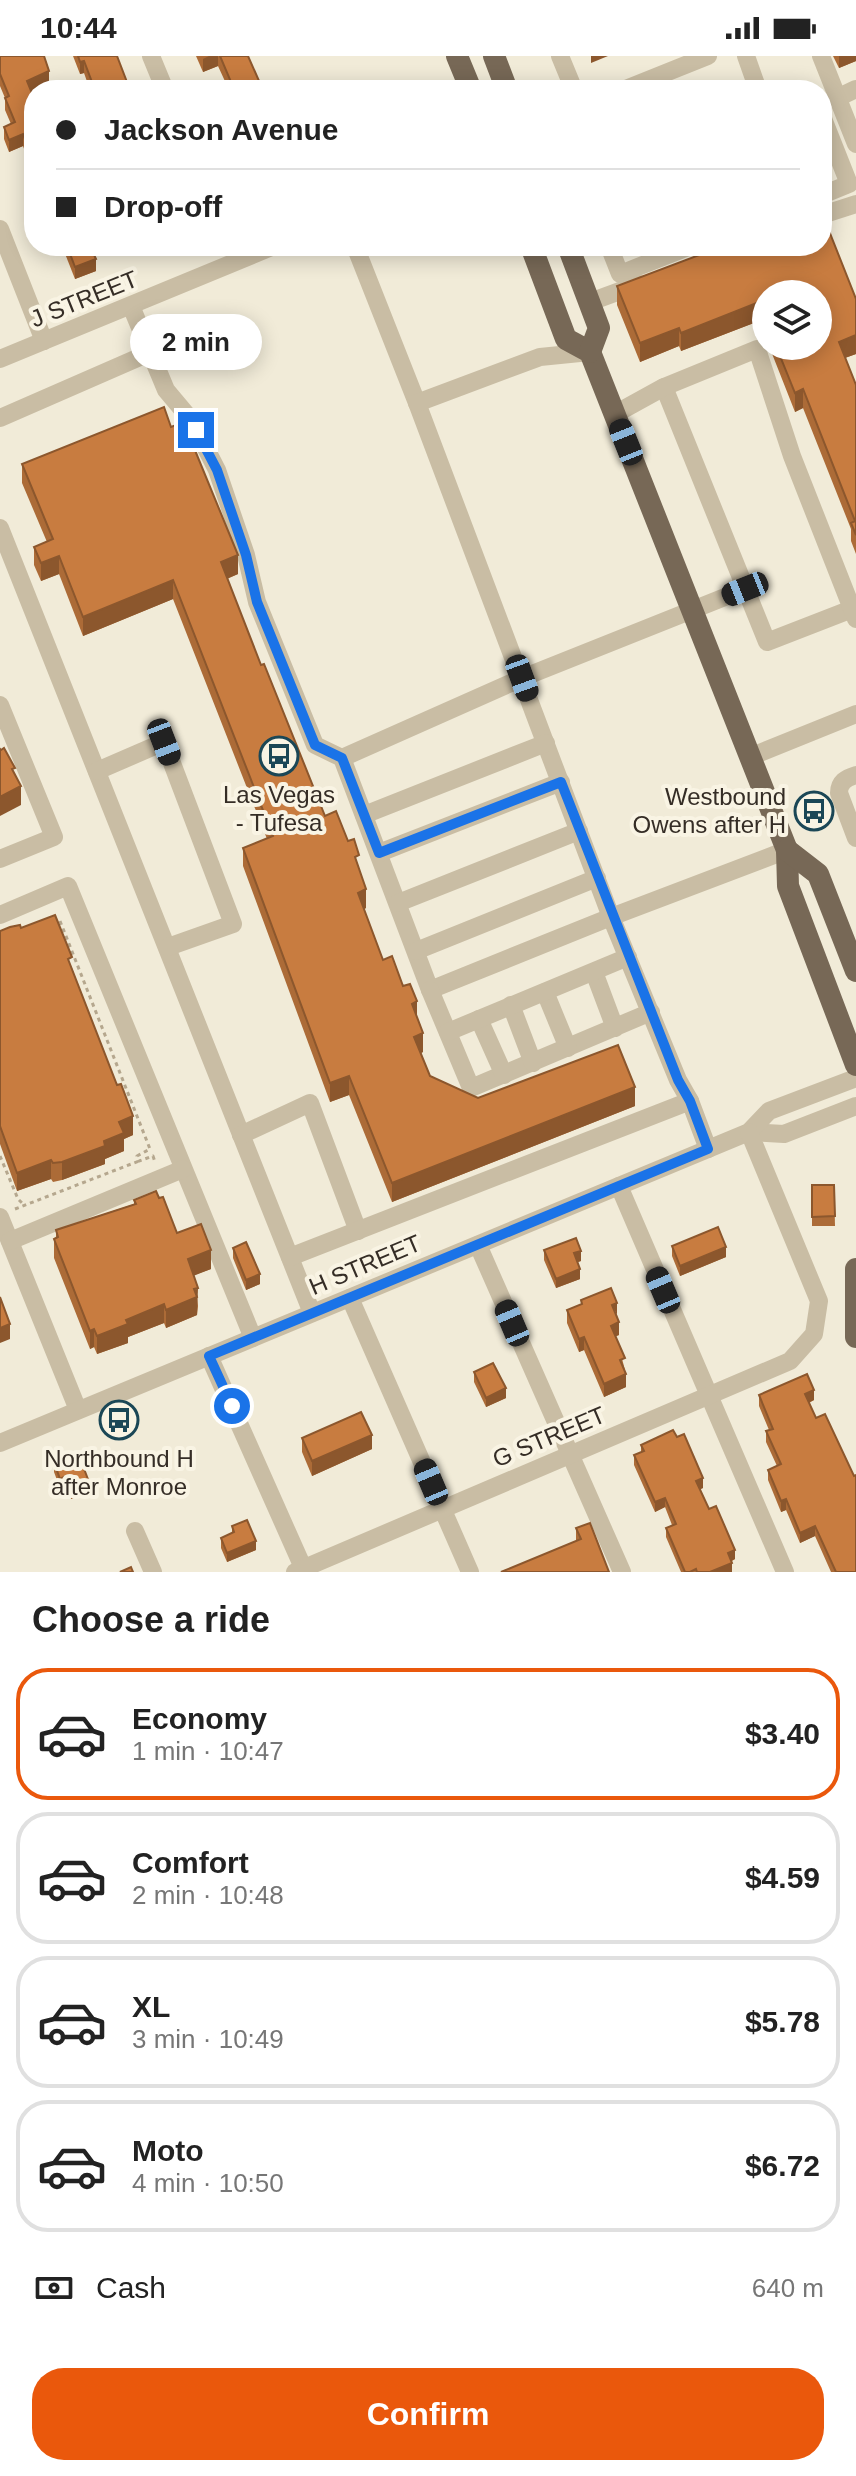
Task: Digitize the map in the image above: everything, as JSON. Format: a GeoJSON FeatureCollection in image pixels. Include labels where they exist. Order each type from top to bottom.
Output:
{"type":"FeatureCollection","features":[{"type":"Feature","properties":{"kind":"main road"},"geometry":{"type":"LineString","coordinates":[[457,56],[467,80]]}},
{"type":"Feature","properties":{"kind":"main road"},"geometry":{"type":"LineString","coordinates":[[494,56],[503,80]]}},
{"type":"Feature","properties":{"kind":"main road"},"geometry":{"type":"LineString","coordinates":[[535,256],[566,339],[590,352],[752,756],[787,850],[788,886],[856,1065]]}},
{"type":"Feature","properties":{"kind":"main road"},"geometry":{"type":"LineString","coordinates":[[572,256],[599,328],[590,352]]}},
{"type":"Feature","properties":{"kind":"main road"},"geometry":{"type":"LineString","coordinates":[[787,850],[818,874],[849,934],[856,971]]}},
{"type":"Feature","properties":{"kind":"main road"},"geometry":{"type":"LineString","coordinates":[[856,1269],[856,1337]]}},
{"type":"Feature","properties":{"kind":"street"},"geometry":{"type":"LineString","coordinates":[[151,56],[161,80]]}},
{"type":"Feature","properties":{"kind":"street"},"geometry":{"type":"LineString","coordinates":[[560,56],[570,80]]}},
{"type":"Feature","properties":{"kind":"street"},"geometry":{"type":"LineString","coordinates":[[648,80],[708,56]]}},
{"type":"Feature","properties":{"kind":"street"},"geometry":{"type":"LineString","coordinates":[[746,56],[754,80]]}},
{"type":"Feature","properties":{"kind":"street"},"geometry":{"type":"LineString","coordinates":[[821,56],[830,80]]}},
{"type":"Feature","properties":{"kind":"street"},"geometry":{"type":"LineString","coordinates":[[832,85],[856,144]]}},
{"type":"Feature","properties":{"kind":"street"},"geometry":{"type":"LineString","coordinates":[[837,98],[856,89]]}},
{"type":"Feature","properties":{"kind":"street"},"geometry":{"type":"LineString","coordinates":[[832,141],[849,184],[832,191]]}},
{"type":"Feature","properties":{"kind":"street"},"geometry":{"type":"LineString","coordinates":[[832,212],[856,204]]}},
{"type":"Feature","properties":{"kind":"street"},"geometry":{"type":"LineString","coordinates":[[0,229],[44,341]]}},
{"type":"Feature","properties":{"kind":"street"},"geometry":{"type":"LineString","coordinates":[[230,256],[234,265]]}},
{"type":"Feature","properties":{"kind":"street","name":"J STREET"},"geometry":{"type":"LineString","coordinates":[[0,359],[253,256]]}},
{"type":"Feature","properties":{"kind":"street"},"geometry":{"type":"LineString","coordinates":[[359,256],[611,917],[708,1149]]}},
{"type":"Feature","properties":{"kind":"street"},"geometry":{"type":"LineString","coordinates":[[613,256],[620,274],[666,256]]}},
{"type":"Feature","properties":{"kind":"street"},"geometry":{"type":"LineString","coordinates":[[590,302],[710,257]]}},
{"type":"Feature","properties":{"kind":"street"},"geometry":{"type":"LineString","coordinates":[[131,306],[166,390],[192,421],[217,470],[246,555],[257,602],[315,745],[342,758],[430,990],[471,1088],[651,1012]]}},
{"type":"Feature","properties":{"kind":"street"},"geometry":{"type":"LineString","coordinates":[[615,414],[664,387],[757,349],[792,456],[854,614],[767,642],[664,387]]}},
{"type":"Feature","properties":{"kind":"street"},"geometry":{"type":"LineString","coordinates":[[417,403],[540,357],[590,352]]}},
{"type":"Feature","properties":{"kind":"street"},"geometry":{"type":"LineString","coordinates":[[0,418],[149,353]]}},
{"type":"Feature","properties":{"kind":"street"},"geometry":{"type":"LineString","coordinates":[[0,528],[312,1313]]}},
{"type":"Feature","properties":{"kind":"street"},"geometry":{"type":"LineString","coordinates":[[342,758],[522,678],[745,589]]}},
{"type":"Feature","properties":{"kind":"street"},"geometry":{"type":"LineString","coordinates":[[0,705],[54,837],[0,859]]}},
{"type":"Feature","properties":{"kind":"street"},"geometry":{"type":"LineString","coordinates":[[752,756],[856,714]]}},
{"type":"Feature","properties":{"kind":"street"},"geometry":{"type":"LineString","coordinates":[[97,771],[164,742],[233,924],[168,947]]}},
{"type":"Feature","properties":{"kind":"street"},"geometry":{"type":"LineString","coordinates":[[364,815],[546,743]]}},
{"type":"Feature","properties":{"kind":"street"},"geometry":{"type":"LineString","coordinates":[[855,834],[839,786],[845,778],[856,775]]}},
{"type":"Feature","properties":{"kind":"street"},"geometry":{"type":"LineString","coordinates":[[379,853],[561,782]]}},
{"type":"Feature","properties":{"kind":"street"},"geometry":{"type":"LineString","coordinates":[[398,903],[579,831]]}},
{"type":"Feature","properties":{"kind":"street"},"geometry":{"type":"LineString","coordinates":[[430,990],[787,850]]}},
{"type":"Feature","properties":{"kind":"street"},"geometry":{"type":"LineString","coordinates":[[416,951],[597,878]]}},
{"type":"Feature","properties":{"kind":"street"},"geometry":{"type":"LineString","coordinates":[[0,915],[68,886],[253,1338]]}},
{"type":"Feature","properties":{"kind":"street"},"geometry":{"type":"LineString","coordinates":[[448,1032],[628,957]]}},
{"type":"Feature","properties":{"kind":"street"},"geometry":{"type":"LineString","coordinates":[[594,972],[615,1028]]}},
{"type":"Feature","properties":{"kind":"street"},"geometry":{"type":"LineString","coordinates":[[545,992],[568,1048]]}},
{"type":"Feature","properties":{"kind":"street"},"geometry":{"type":"LineString","coordinates":[[511,1005],[533,1063]]}},
{"type":"Feature","properties":{"kind":"street"},"geometry":{"type":"LineString","coordinates":[[479,1019],[504,1075]]}},
{"type":"Feature","properties":{"kind":"street","name":"H STREET"},"geometry":{"type":"LineString","coordinates":[[0,1443],[749,1132],[769,1111],[856,1078]]}},
{"type":"Feature","properties":{"kind":"street"},"geometry":{"type":"LineString","coordinates":[[290,1257],[690,1101]]}},
{"type":"Feature","properties":{"kind":"street"},"geometry":{"type":"LineString","coordinates":[[241,1135],[310,1103],[358,1231]]}},
{"type":"Feature","properties":{"kind":"street","name":"H STREET"},"geometry":{"type":"LineString","coordinates":[[749,1132],[784,1134],[856,1106]]}},
{"type":"Feature","properties":{"kind":"street","name":"G STREET"},"geometry":{"type":"LineString","coordinates":[[301,1571],[790,1361],[814,1334],[819,1301],[749,1132]]}},
{"type":"Feature","properties":{"kind":"street"},"geometry":{"type":"LineString","coordinates":[[10,1241],[183,1169]]}},
{"type":"Feature","properties":{"kind":"street"},"geometry":{"type":"LineString","coordinates":[[619,1186],[785,1572]]}},
{"type":"Feature","properties":{"kind":"street"},"geometry":{"type":"LineString","coordinates":[[0,1218],[78,1410]]}},
{"type":"Feature","properties":{"kind":"street"},"geometry":{"type":"LineString","coordinates":[[478,1245],[622,1572]]}},
{"type":"Feature","properties":{"kind":"street"},"geometry":{"type":"LineString","coordinates":[[350,1298],[470,1572]]}},
{"type":"Feature","properties":{"kind":"street"},"geometry":{"type":"LineString","coordinates":[[209,1356],[301,1571]]}},
{"type":"Feature","properties":{"kind":"street"},"geometry":{"type":"LineString","coordinates":[[135,1531],[153,1572]]}},
{"type":"Feature","properties":{"kind":"path"},"geometry":{"type":"LineString","coordinates":[[48,926],[60,921],[68,905],[65,887]]}},
{"type":"Feature","properties":{"kind":"path"},"geometry":{"type":"LineString","coordinates":[[60,921],[150,1149],[137,1156],[139,1161]]}},
{"type":"Feature","properties":{"kind":"path"},"geometry":{"type":"LineString","coordinates":[[0,1156],[18,1199],[24,1205]]}},
{"type":"Feature","properties":{"kind":"path"},"geometry":{"type":"LineString","coordinates":[[0,1218],[24,1205],[153,1156],[160,1179]]}},
{"type":"Feature","properties":{"kind":"building"},"geometry":{"type":"Polygon","coordinates":[[[0,56],[44,56],[49,71],[24,80],[24,137],[23,134],[9,140],[4,127],[15,122],[0,74],[0,56]]]}},
{"type":"Feature","properties":{"kind":"building"},"geometry":{"type":"Polygon","coordinates":[[[78,56],[117,56],[126,80],[91,80],[84,61],[80,62],[78,56]]]}},
{"type":"Feature","properties":{"kind":"building"},"geometry":{"type":"Polygon","coordinates":[[[220,56],[248,56],[259,80],[230,80],[220,56]]]}},
{"type":"Feature","properties":{"kind":"building"},"geometry":{"type":"Polygon","coordinates":[[[832,238],[856,299],[856,335],[839,342],[856,385],[856,535],[851,523],[855,521],[803,389],[795,393],[782,360],[832,360],[832,280],[752,280],[752,305],[681,333],[679,328],[640,343],[617,286],[696,256],[832,256],[832,238]]]}},
{"type":"Feature","properties":{"kind":"building"},"geometry":{"type":"Polygon","coordinates":[[[71,256],[95,256],[96,259],[75,267],[71,256]]]}},
{"type":"Feature","properties":{"kind":"building"},"geometry":{"type":"Polygon","coordinates":[[[164,407],[171,427],[187,421],[195,442],[192,443],[238,555],[221,562],[325,816],[336,811],[348,841],[354,839],[359,855],[355,857],[366,889],[358,893],[383,960],[392,956],[403,986],[410,984],[417,1001],[412,1004],[423,1033],[414,1037],[430,1076],[478,1098],[618,1045],[635,1087],[392,1183],[349,1076],[330,1083],[243,848],[273,836],[173,580],[83,617],[59,556],[41,563],[34,547],[53,539],[22,464],[164,407]]]}},
{"type":"Feature","properties":{"kind":"building"},"geometry":{"type":"Polygon","coordinates":[[[4,748],[21,786],[0,797],[0,749],[4,748]]]}},
{"type":"Feature","properties":{"kind":"building"},"geometry":{"type":"Polygon","coordinates":[[[55,915],[72,957],[68,959],[117,1085],[121,1084],[133,1116],[119,1122],[124,1133],[104,1141],[105,1146],[62,1162],[53,1163],[51,1160],[17,1173],[0,1126],[0,931],[20,925],[21,928],[55,915]]]}},
{"type":"Feature","properties":{"kind":"building"},"geometry":{"type":"Polygon","coordinates":[[[812,1185],[834,1185],[835,1216],[812,1217],[812,1185]]]}},
{"type":"Feature","properties":{"kind":"building"},"geometry":{"type":"Polygon","coordinates":[[[156,1191],[159,1198],[163,1197],[177,1233],[201,1224],[211,1250],[188,1259],[198,1288],[194,1289],[197,1297],[166,1310],[164,1304],[126,1320],[128,1324],[97,1336],[94,1329],[90,1331],[54,1239],[58,1237],[56,1230],[136,1204],[134,1200],[156,1191]]]}},
{"type":"Feature","properties":{"kind":"building"},"geometry":{"type":"Polygon","coordinates":[[[718,1227],[726,1247],[680,1266],[672,1246],[718,1227]]]}},
{"type":"Feature","properties":{"kind":"building"},"geometry":{"type":"Polygon","coordinates":[[[576,1238],[581,1251],[574,1253],[580,1269],[556,1279],[544,1250],[576,1238]]]}},
{"type":"Feature","properties":{"kind":"building"},"geometry":{"type":"Polygon","coordinates":[[[246,1242],[260,1274],[246,1280],[233,1248],[246,1242]]]}},
{"type":"Feature","properties":{"kind":"building"},"geometry":{"type":"Polygon","coordinates":[[[611,1288],[617,1303],[612,1305],[619,1322],[611,1326],[625,1358],[620,1360],[626,1374],[604,1384],[584,1337],[579,1339],[567,1310],[582,1304],[581,1300],[611,1288]]]}},
{"type":"Feature","properties":{"kind":"building"},"geometry":{"type":"Polygon","coordinates":[[[0,1297],[10,1324],[0,1328],[0,1297]]]}},
{"type":"Feature","properties":{"kind":"building"},"geometry":{"type":"Polygon","coordinates":[[[493,1363],[506,1388],[486,1398],[474,1372],[493,1363]]]}},
{"type":"Feature","properties":{"kind":"building"},"geometry":{"type":"Polygon","coordinates":[[[807,1374],[814,1390],[805,1394],[816,1418],[825,1414],[856,1475],[856,1572],[836,1572],[815,1526],[800,1533],[786,1499],[781,1501],[768,1470],[781,1464],[766,1431],[773,1429],[759,1395],[807,1374]]]}},
{"type":"Feature","properties":{"kind":"building"},"geometry":{"type":"Polygon","coordinates":[[[361,1412],[372,1435],[312,1461],[302,1438],[361,1412]]]}},
{"type":"Feature","properties":{"kind":"building"},"geometry":{"type":"Polygon","coordinates":[[[673,1430],[677,1437],[684,1434],[703,1478],[696,1481],[709,1509],[716,1506],[735,1550],[728,1553],[732,1563],[710,1572],[697,1572],[696,1569],[685,1572],[666,1528],[676,1524],[665,1498],[655,1502],[634,1455],[644,1451],[641,1445],[673,1430]]]}},
{"type":"Feature","properties":{"kind":"building"},"geometry":{"type":"Polygon","coordinates":[[[78,1453],[89,1482],[71,1489],[66,1476],[60,1479],[54,1462],[78,1453]]]}},
{"type":"Feature","properties":{"kind":"building"},"geometry":{"type":"Polygon","coordinates":[[[247,1520],[256,1541],[227,1553],[221,1538],[234,1532],[232,1526],[247,1520]]]}},
{"type":"Feature","properties":{"kind":"building"},"geometry":{"type":"Polygon","coordinates":[[[590,1523],[609,1572],[501,1572],[581,1539],[576,1528],[590,1523]]]}},
{"type":"Feature","properties":{"kind":"place","name":"Las Vegas - Tufesa"},"geometry":{"type":"Point","coordinates":[279,756]}},
{"type":"Feature","properties":{"kind":"place","name":"Westbound Owens after H"},"geometry":{"type":"Point","coordinates":[814,811]}},
{"type":"Feature","properties":{"kind":"place","name":"Northbound H after Monroe"},"geometry":{"type":"Point","coordinates":[119,1420]}},
{"type":"Feature","properties":{"kind":"route"},"geometry":{"type":"LineString","coordinates":[[196,430],[217,470],[246,555],[257,602],[315,745],[342,758],[379,853],[561,782],[611,917],[708,1149],[209,1356],[232,1406]]}}]}
